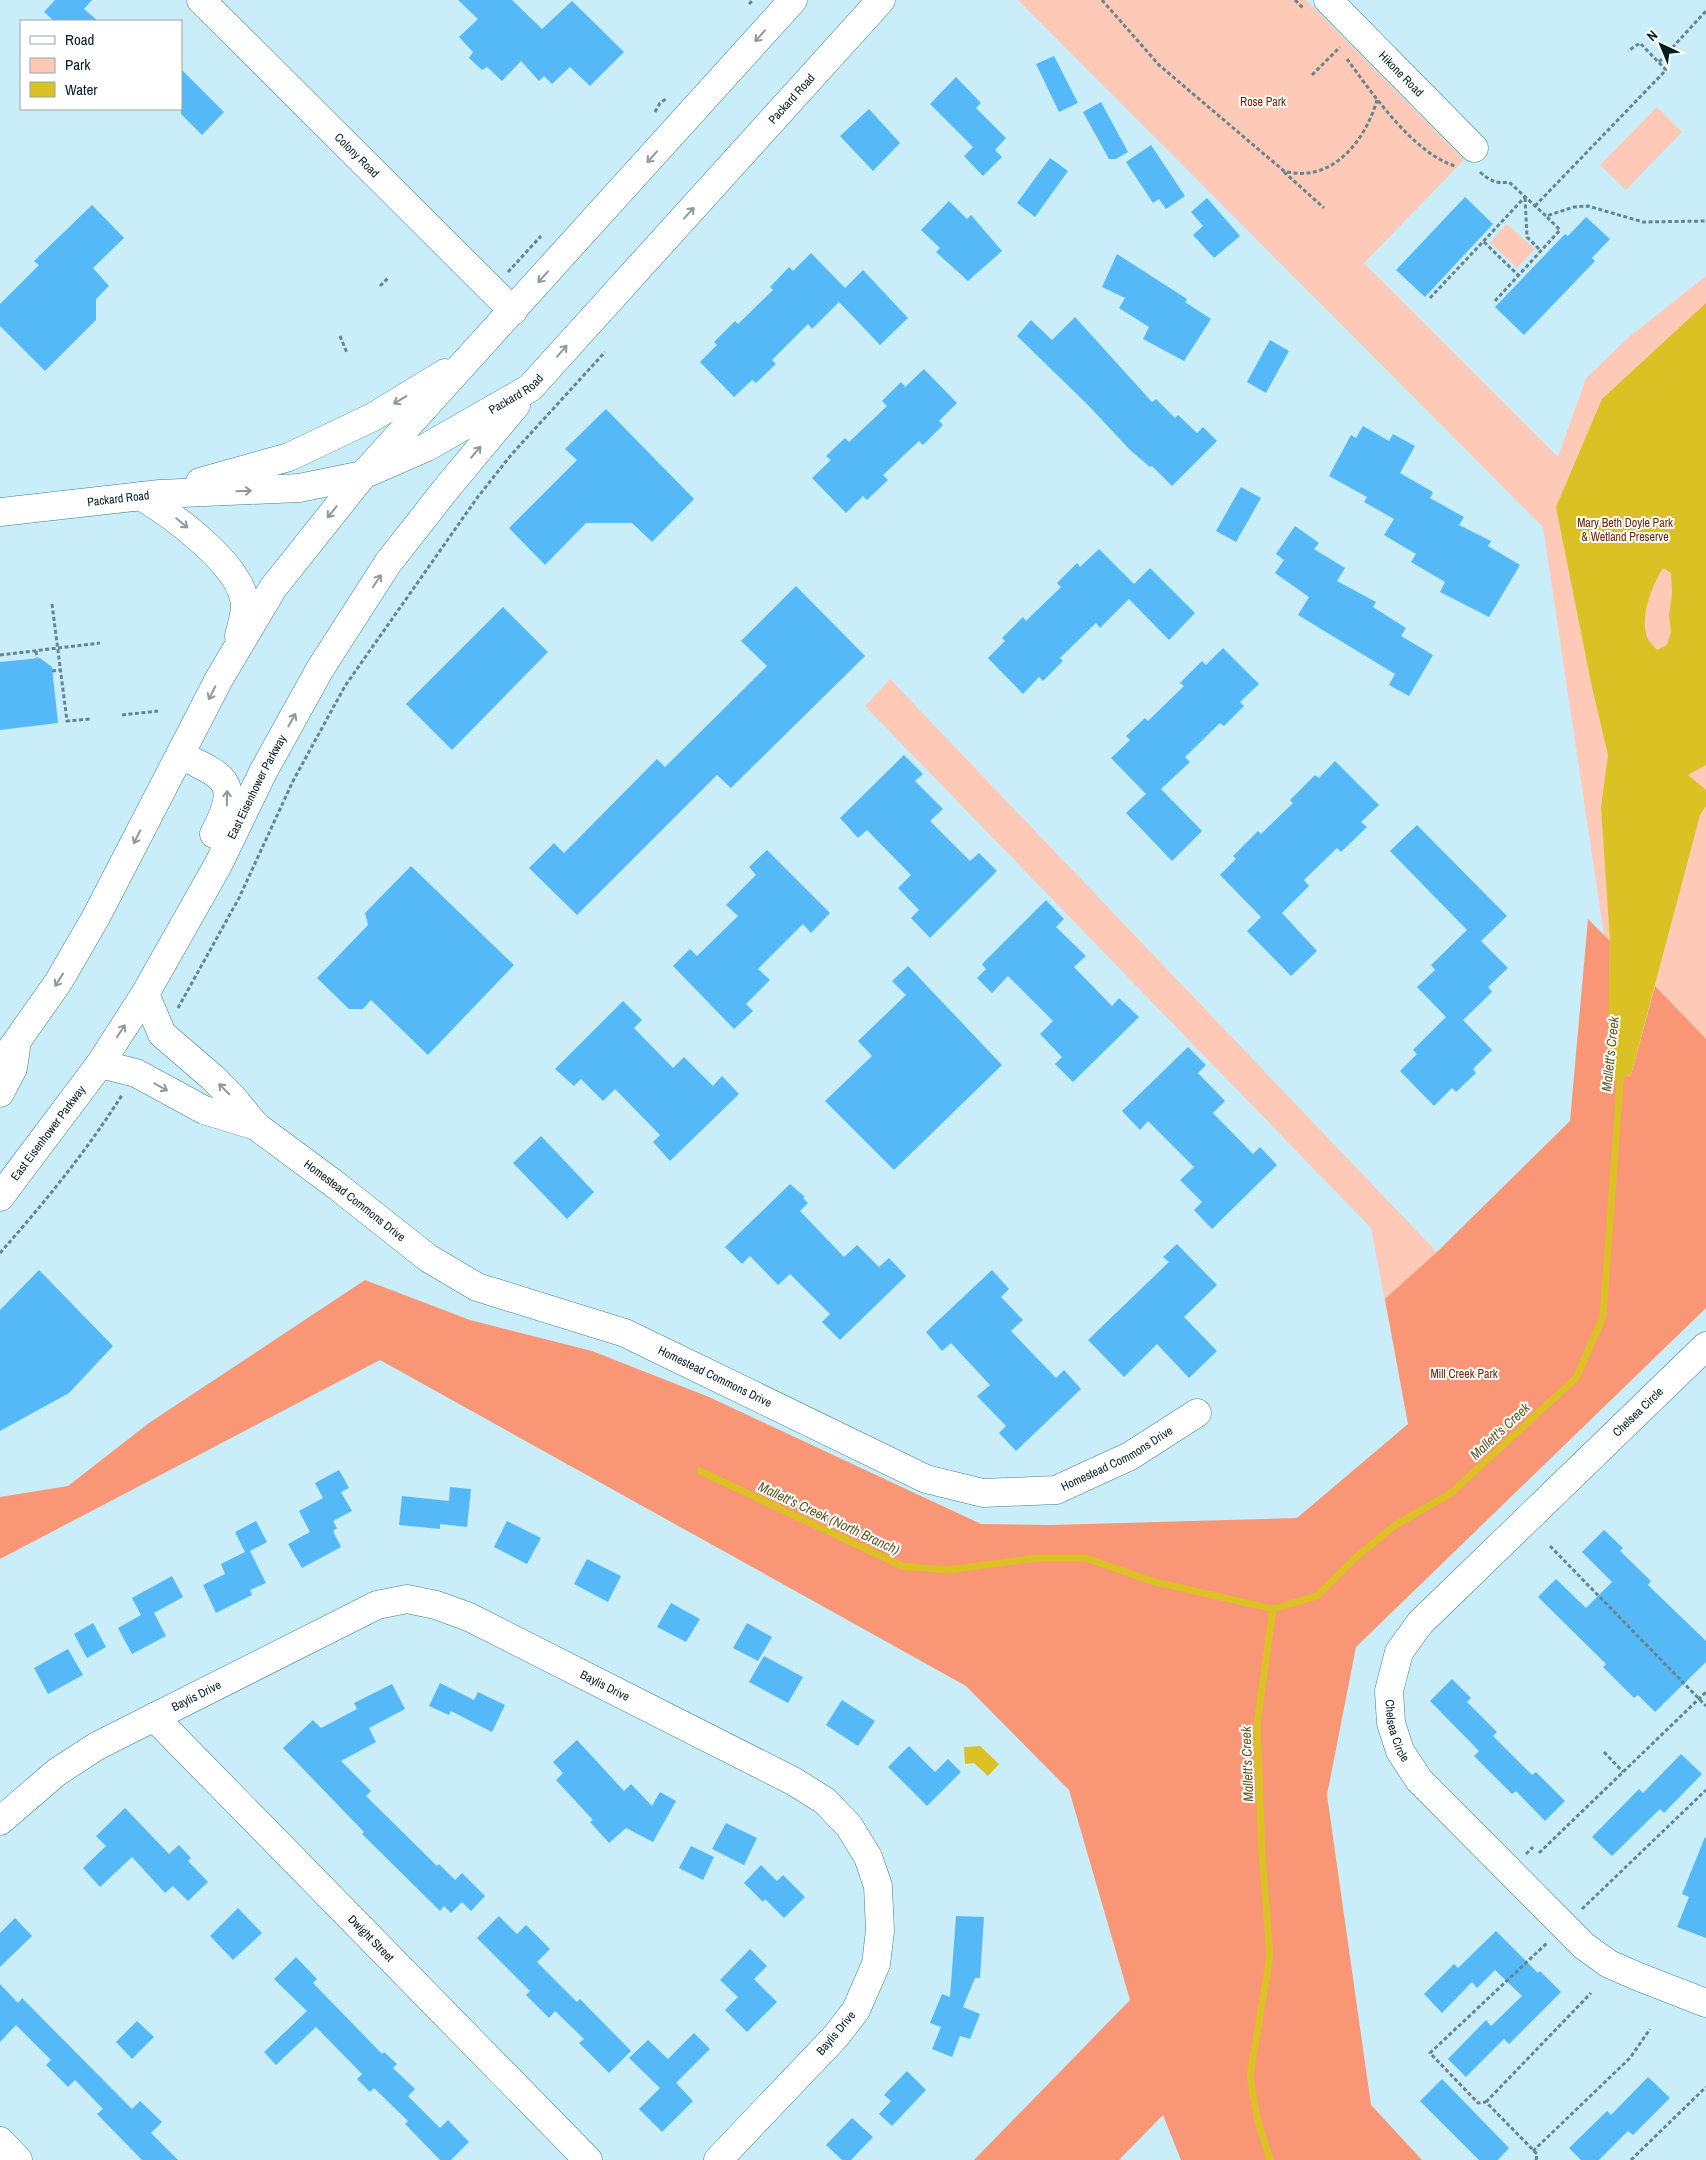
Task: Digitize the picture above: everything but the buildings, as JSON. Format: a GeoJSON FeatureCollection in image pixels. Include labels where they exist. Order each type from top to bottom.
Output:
{"type":"FeatureCollection","features":[{"type":"Feature","properties":{"kind":"street","name":"Colony Road"},"geometry":{"type":"LineString","coordinates":[[201,0],[513,311]]}},
{"type":"Feature","properties":{"kind":"street"},"geometry":{"type":"LineString","coordinates":[[0,1064],[59,981],[91,925],[236,651],[273,588],[363,475],[793,0]]}},
{"type":"Feature","properties":{"kind":"street"},"geometry":{"type":"LineString","coordinates":[[791,99],[824,38],[859,0]]}},
{"type":"Feature","properties":{"kind":"street","name":"Packard Road"},"geometry":{"type":"LineString","coordinates":[[0,512],[151,495],[299,488],[363,475],[427,447],[530,388],[881,0]]}},
{"type":"Feature","properties":{"kind":"street","name":"Hikone Road"},"geometry":{"type":"LineString","coordinates":[[1318,6],[1470,162]]}},
{"type":"Feature","properties":{"kind":"street"},"geometry":{"type":"LineString","coordinates":[[151,495],[289,457],[373,417],[472,356]]}},
{"type":"Feature","properties":{"kind":"street","name":"East Eisenhower Parkway"},"geometry":{"type":"LineString","coordinates":[[0,1198],[100,1064],[145,994],[194,909],[263,772],[320,669],[388,563],[446,489],[530,388]]}},
{"type":"Feature","properties":{"kind":"street"},"geometry":{"type":"LineString","coordinates":[[151,495],[181,522],[233,575],[242,592],[245,606],[236,651]]}},
{"type":"Feature","properties":{"kind":"street"},"geometry":{"type":"LineString","coordinates":[[180,755],[218,776],[227,786],[229,801],[224,816],[197,868],[194,886],[194,909]]}},
{"type":"Feature","properties":{"kind":"street","name":"Homestead Commons Drive"},"geometry":{"type":"LineString","coordinates":[[145,994],[162,1034],[212,1077],[256,1126],[337,1186],[428,1258],[477,1287],[625,1333],[926,1479],[983,1493],[1056,1490],[1130,1456],[1197,1413]]}},
{"type":"Feature","properties":{"kind":"street"},"geometry":{"type":"LineString","coordinates":[[0,1093],[13,1068],[17,1042]]}},
{"type":"Feature","properties":{"kind":"street","name":"Homestead Commons Drive"},"geometry":{"type":"LineString","coordinates":[[100,1064],[136,1073],[204,1110],[256,1126]]}},
{"type":"Feature","properties":{"kind":"street","name":"Chelsea Circle"},"geometry":{"type":"LineString","coordinates":[[1706,1346],[1420,1624],[1400,1652],[1389,1691],[1391,1724],[1400,1751],[1419,1780],[1533,1897],[1584,1946],[1609,1964],[1706,2003]]}},
{"type":"Feature","properties":{"kind":"street","name":"Baylis Drive"},"geometry":{"type":"LineString","coordinates":[[0,1821],[57,1772],[98,1746],[351,1616],[377,1605],[407,1599],[436,1605],[469,1616],[793,1781],[825,1801],[849,1826],[868,1857],[878,1886],[880,1931],[876,1964],[856,2010],[836,2036],[718,2160]]}},
{"type":"Feature","properties":{"kind":"street","name":"Dwight Street"},"geometry":{"type":"LineString","coordinates":[[154,1717],[588,2160]]}},
{"type":"Feature","properties":{"kind":"street"},"geometry":{"type":"LineString","coordinates":[[0,2141],[18,2160]]}},
{"type":"Feature","properties":{"kind":"path"},"geometry":{"type":"LineString","coordinates":[[749,4],[753,0]]}},
{"type":"Feature","properties":{"kind":"path"},"geometry":{"type":"LineString","coordinates":[[1102,0],[1159,65],[1284,171],[1324,208]]}},
{"type":"Feature","properties":{"kind":"path"},"geometry":{"type":"LineString","coordinates":[[1295,0],[1318,6]]}},
{"type":"Feature","properties":{"kind":"path"},"geometry":{"type":"LineString","coordinates":[[1659,62],[1706,11]]}},
{"type":"Feature","properties":{"kind":"path"},"geometry":{"type":"LineString","coordinates":[[1334,42],[1377,100],[1427,152],[1470,162],[1490,180],[1500,184],[1509,182],[1560,230],[1495,301]]}},
{"type":"Feature","properties":{"kind":"path"},"geometry":{"type":"LineString","coordinates":[[1535,206],[1666,70],[1640,44],[1628,51]]}},
{"type":"Feature","properties":{"kind":"path"},"geometry":{"type":"LineString","coordinates":[[1312,75],[1339,48]]}},
{"type":"Feature","properties":{"kind":"path"},"geometry":{"type":"LineString","coordinates":[[1284,171],[1297,175],[1310,173],[1336,163],[1358,141],[1373,115],[1377,100]]}},
{"type":"Feature","properties":{"kind":"path"},"geometry":{"type":"LineString","coordinates":[[1430,298],[1526,197]]}},
{"type":"Feature","properties":{"kind":"path"},"geometry":{"type":"LineString","coordinates":[[1526,197],[1527,237],[1541,251]]}},
{"type":"Feature","properties":{"kind":"path"},"geometry":{"type":"LineString","coordinates":[[1546,216],[1574,207],[1588,206],[1643,222],[1706,222]]}},
{"type":"Feature","properties":{"kind":"path"},"geometry":{"type":"LineString","coordinates":[[1484,242],[1518,275]]}},
{"type":"Feature","properties":{"kind":"path"},"geometry":{"type":"LineString","coordinates":[[380,286],[388,278]]}},
{"type":"Feature","properties":{"kind":"path"},"geometry":{"type":"LineString","coordinates":[[340,336],[347,353]]}},
{"type":"Feature","properties":{"kind":"path"},"geometry":{"type":"LineString","coordinates":[[178,1007],[239,898],[293,782],[345,686],[477,498],[534,429],[605,352]]}},
{"type":"Feature","properties":{"kind":"path"},"geometry":{"type":"LineString","coordinates":[[52,604],[67,720],[90,719]]}},
{"type":"Feature","properties":{"kind":"path"},"geometry":{"type":"LineString","coordinates":[[0,655],[100,643]]}},
{"type":"Feature","properties":{"kind":"path"},"geometry":{"type":"LineString","coordinates":[[36,651],[37,658]]}},
{"type":"Feature","properties":{"kind":"path"},"geometry":{"type":"LineString","coordinates":[[52,671],[60,670]]}},
{"type":"Feature","properties":{"kind":"path"},"geometry":{"type":"LineString","coordinates":[[122,715],[158,711]]}},
{"type":"Feature","properties":{"kind":"path"},"geometry":{"type":"LineString","coordinates":[[0,1253],[81,1156],[125,1091]]}},
{"type":"Feature","properties":{"kind":"path"},"geometry":{"type":"LineString","coordinates":[[1550,1546],[1706,1706]]}},
{"type":"Feature","properties":{"kind":"path"},"geometry":{"type":"LineString","coordinates":[[1539,1853],[1706,1692]]}},
{"type":"Feature","properties":{"kind":"path"},"geometry":{"type":"LineString","coordinates":[[1604,1752],[1623,1772]]}},
{"type":"Feature","properties":{"kind":"path"},"geometry":{"type":"LineString","coordinates":[[1577,1914],[1706,1790]]}},
{"type":"Feature","properties":{"kind":"path"},"geometry":{"type":"LineString","coordinates":[[1552,1937],[1430,2053],[1478,2103],[1486,2102],[1591,1993]]}},
{"type":"Feature","properties":{"kind":"path"},"geometry":{"type":"LineString","coordinates":[[1534,2151],[1630,2058],[1650,2029]]}},
{"type":"Feature","properties":{"kind":"path"},"geometry":{"type":"LineString","coordinates":[[1631,2160],[1706,2087]]}},
{"type":"Feature","properties":{"kind":"path"},"geometry":{"type":"LineString","coordinates":[[1486,2102],[1534,2151],[1536,2160]]}},
{"type":"Feature","properties":{"kind":"green space","name":"Rose Park"},"geometry":{"type":"Polygon","coordinates":[[[1018,0],[1306,0],[1464,160],[1364,263],[1558,457],[1586,378],[1629,337],[1706,276],[1706,1039],[1604,935],[1543,527],[1018,0]]]}},
{"type":"Feature","properties":{"kind":"green space"},"geometry":{"type":"Polygon","coordinates":[[[1657,107],[1682,132],[1626,190],[1600,165],[1657,107]]]}},
{"type":"Feature","properties":{"kind":"green space"},"geometry":{"type":"Polygon","coordinates":[[[1507,224],[1535,249],[1517,268],[1490,242],[1507,224]]]}},
{"type":"Feature","properties":{"kind":"green space","name":"Mill Creek Park"},"geometry":{"type":"Polygon","coordinates":[[[890,679],[1556,1377],[1422,1497],[1371,1228],[865,706],[890,679]]]}},
{"type":"Feature","properties":{"kind":"green space"},"geometry":{"type":"Polygon","coordinates":[[[1588,919],[1610,941],[1608,1080],[1631,1075],[1655,986],[1706,1039],[1706,1308],[1356,1647],[1327,1795],[1371,2105],[1422,2160],[1181,2160],[1163,2115],[1119,2160],[974,2160],[1130,2000],[1069,1790],[966,1686],[380,1360],[0,1559],[0,1497],[68,1486],[149,1423],[365,1280],[470,1320],[592,1351],[709,1397],[981,1524],[1051,1525],[1297,1518],[1408,1424],[1385,1299],[1437,1252],[1570,1121],[1588,919]]]}},
{"type":"Feature","properties":{"kind":"water","name":"Mary Beth Doyle Park & Wetland Preserve"},"geometry":{"type":"Polygon","coordinates":[[[1706,303],[1706,765],[1688,775],[1706,790],[1706,806],[1700,815],[1631,1075],[1607,1081],[1610,941],[1601,807],[1608,755],[1592,687],[1556,507],[1602,399],[1706,303]],[[1663,568],[1651,591],[1646,609],[1646,634],[1657,650],[1667,645],[1671,632],[1669,617],[1672,593],[1671,573],[1663,568]]]}},
{"type":"Feature","properties":{"kind":"water"},"geometry":{"type":"Polygon","coordinates":[[[980,1746],[999,1764],[988,1776],[974,1763],[965,1764],[964,1747],[980,1746]]]}},
{"type":"Feature","properties":{"kind":"waterway","name":"Mallett's Creek"},"geometry":{"type":"LineString","coordinates":[[700,1471],[902,1566],[948,1570],[1036,1558],[1086,1558],[1151,1581],[1273,1609],[1317,1596],[1354,1559],[1394,1526],[1451,1493],[1576,1378],[1603,1317],[1621,1070]]}},
{"type":"Feature","properties":{"kind":"waterway","name":"Mallett's Creek"},"geometry":{"type":"LineString","coordinates":[[1270,2160],[1257,2118],[1250,2076],[1270,1956],[1262,1853],[1257,1724],[1273,1609]]}},
{"type":"Feature","properties":{"kind":"water label","name":"Mallett's Creek (North Branch)"},"geometry":{"type":"Point","coordinates":[829,1518]}}]}
